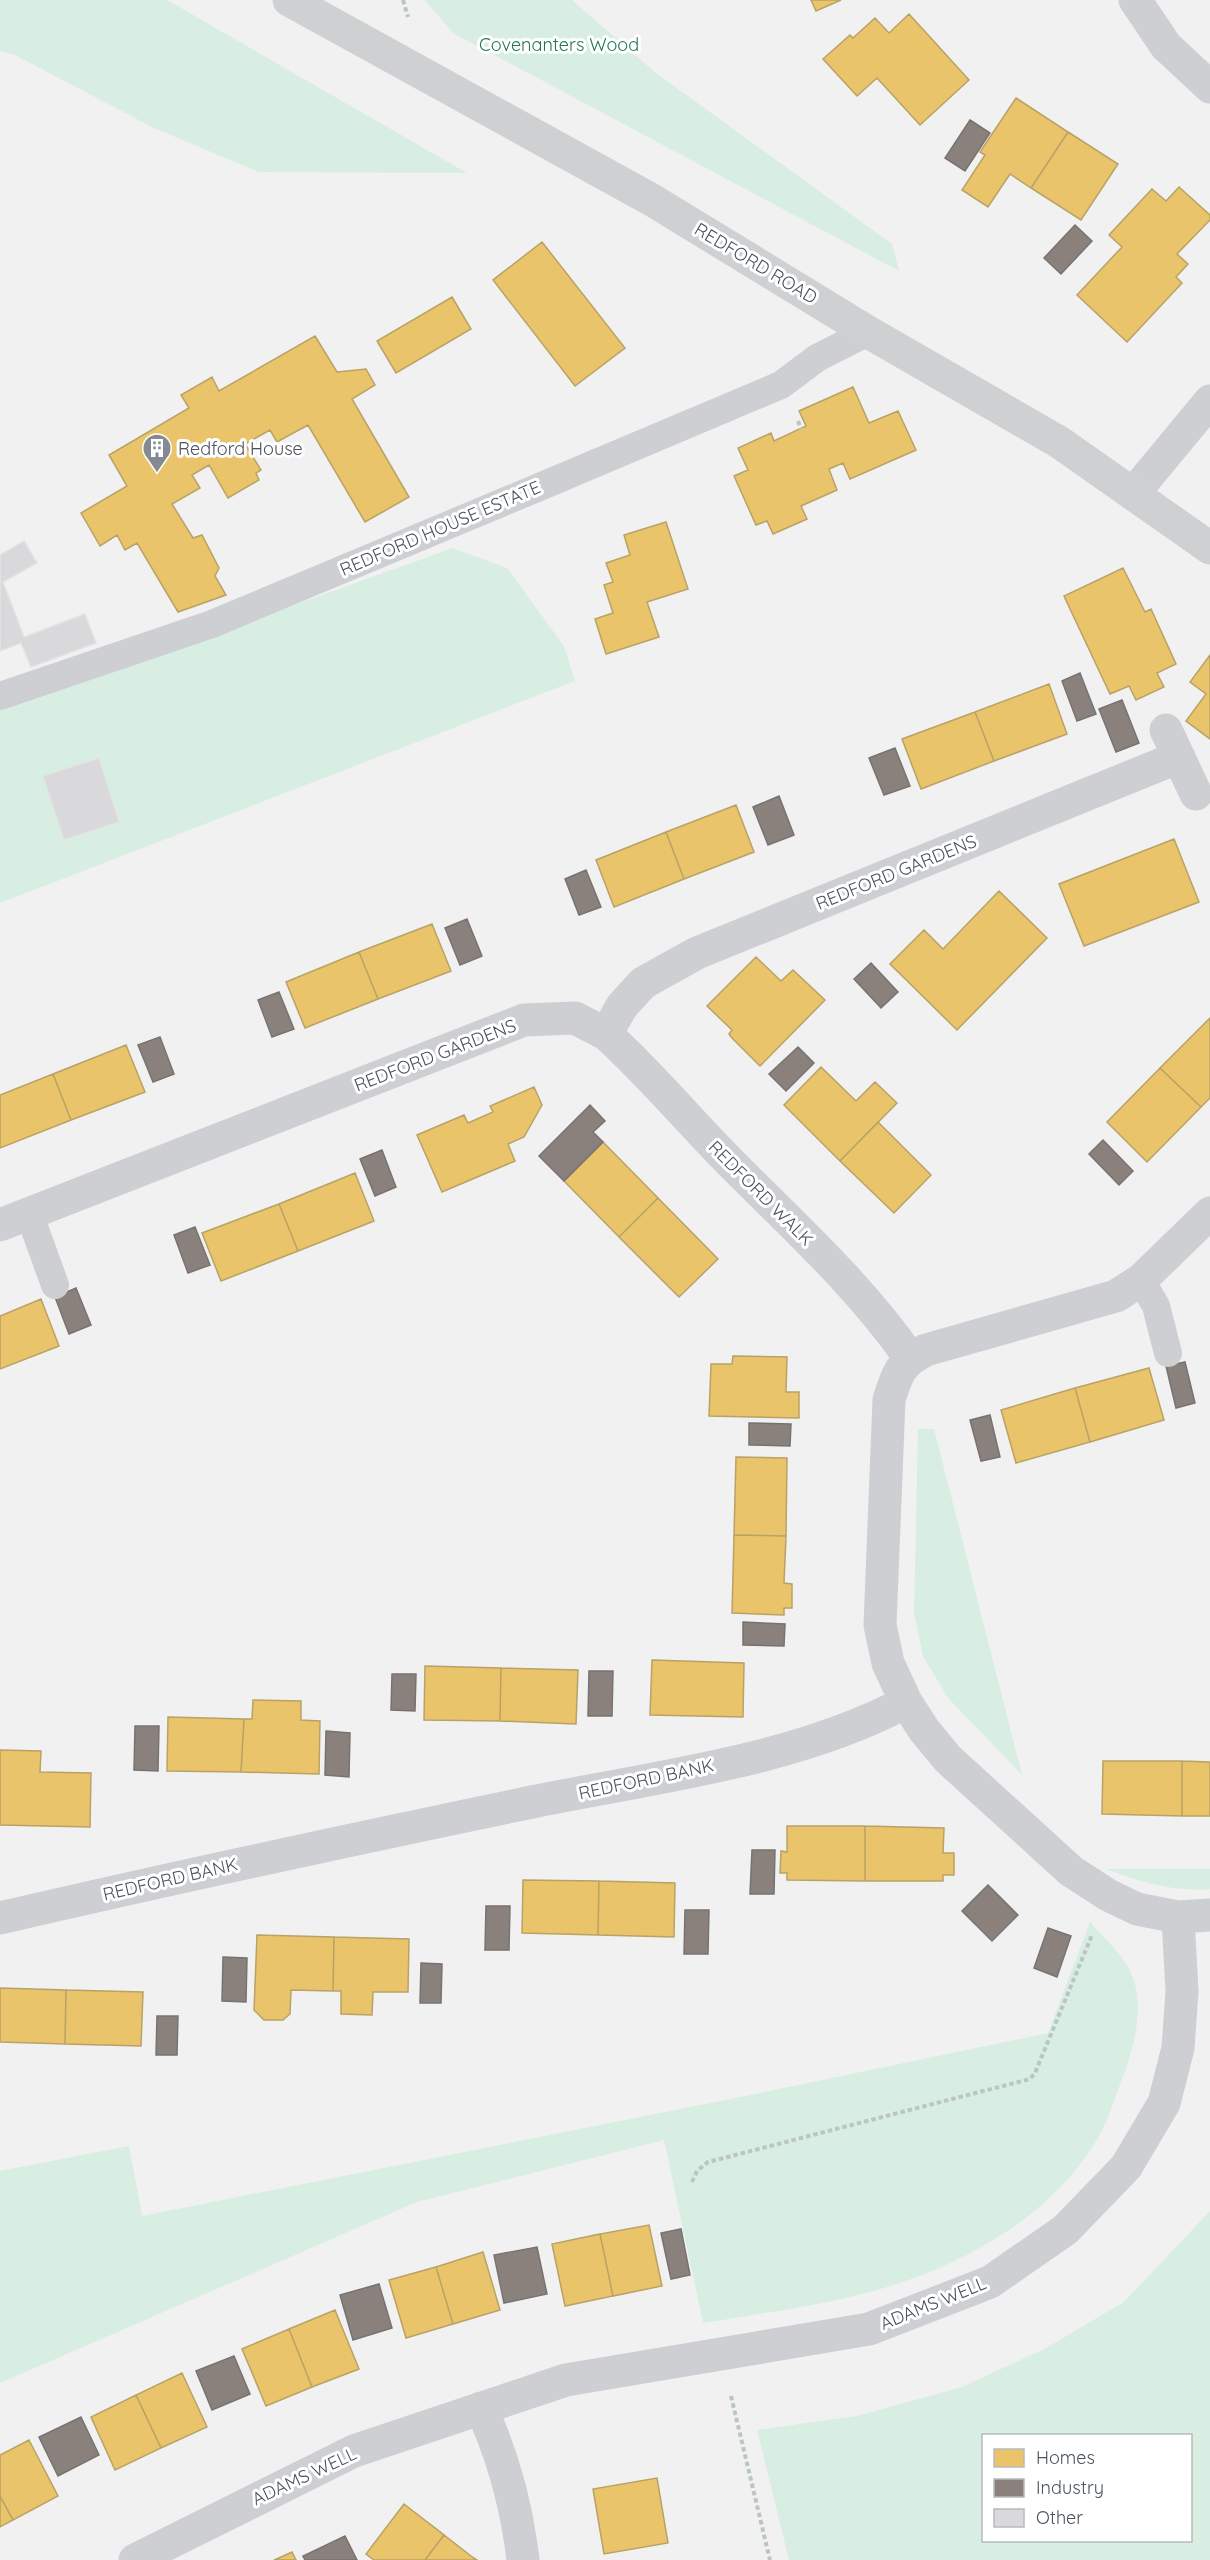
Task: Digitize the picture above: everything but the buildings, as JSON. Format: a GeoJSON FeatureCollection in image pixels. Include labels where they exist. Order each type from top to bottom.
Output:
{"type":"FeatureCollection","features":[{"type":"Feature","properties":{"kind":"main road","name":"REDFORD ROAD"},"geometry":{"type":"LineString","coordinates":[[289,0],[652,200],[868,332],[1059,442],[1210,548]]}},
{"type":"Feature","properties":{"kind":"street"},"geometry":{"type":"LineString","coordinates":[[1135,0],[1166,46],[1210,87]]}},
{"type":"Feature","properties":{"kind":"street"},"geometry":{"type":"LineString","coordinates":[[1132,494],[1210,401]]}},
{"type":"Feature","properties":{"kind":"street","name":"REDFORD GARDENS"},"geometry":{"type":"LineString","coordinates":[[15,1219],[524,1020],[575,1018],[606,1035],[622,1006],[643,984],[698,953],[1172,743],[1196,794]]}},
{"type":"Feature","properties":{"kind":"street","name":"REDFORD WALK"},"geometry":{"type":"LineString","coordinates":[[606,1035],[636,1061],[686,1118],[866,1299],[910,1358]]}},
{"type":"Feature","properties":{"kind":"street"},"geometry":{"type":"LineString","coordinates":[[1210,1213],[1141,1280],[1116,1296],[926,1350],[910,1358],[896,1375],[889,1400],[880,1625],[888,1663],[906,1702],[924,1730],[948,1759],[1071,1870],[1108,1895],[1137,1909],[1178,1917],[1210,1915]]}},
{"type":"Feature","properties":{"kind":"street","name":"REDFORD BANK"},"geometry":{"type":"LineString","coordinates":[[0,1918],[284,1853],[732,1761],[832,1736],[906,1702]]}},
{"type":"Feature","properties":{"kind":"street","name":"ADAMS WELL"},"geometry":{"type":"LineString","coordinates":[[135,2560],[183,2534],[354,2451],[566,2380],[869,2329],[990,2282],[1065,2230],[1126,2167],[1164,2103],[1178,2048],[1182,1992],[1178,1917]]}},
{"type":"Feature","properties":{"kind":"street"},"geometry":{"type":"LineString","coordinates":[[481,2408],[495,2438],[519,2522],[523,2560]]}},
{"type":"Feature","properties":{"kind":"lane","name":"REDFORD HOUSE ESTATE"},"geometry":{"type":"LineString","coordinates":[[0,696],[212,624],[537,488],[781,385],[817,358],[868,332]]}},
{"type":"Feature","properties":{"kind":"lane"},"geometry":{"type":"LineString","coordinates":[[15,1219],[55,1285]]}},
{"type":"Feature","properties":{"kind":"lane"},"geometry":{"type":"LineString","coordinates":[[1141,1280],[1156,1306],[1168,1353]]}},
{"type":"Feature","properties":{"kind":"path"},"geometry":{"type":"LineString","coordinates":[[692,2182],[697,2170],[708,2162],[1030,2079],[1035,2073],[1108,1895]]}},
{"type":"Feature","properties":{"kind":"path"},"geometry":{"type":"LineString","coordinates":[[721,2354],[770,2560]]}},
{"type":"Feature","properties":{"kind":"green space"},"geometry":{"type":"Polygon","coordinates":[[[0,0],[167,0],[467,173],[259,172],[154,128],[15,55],[0,51],[0,0]]]}},
{"type":"Feature","properties":{"kind":"green space","name":"Covenanters Wood"},"geometry":{"type":"Polygon","coordinates":[[[425,0],[572,0],[656,73],[892,244],[899,271],[453,33],[425,0]]]}},
{"type":"Feature","properties":{"kind":"green space"},"geometry":{"type":"Polygon","coordinates":[[[453,548],[507,568],[564,646],[575,681],[0,903],[0,710],[453,548]]]}},
{"type":"Feature","properties":{"kind":"green space"},"geometry":{"type":"Polygon","coordinates":[[[918,1429],[934,1429],[1022,1775],[948,1698],[923,1656],[914,1614],[918,1429]]]}},
{"type":"Feature","properties":{"kind":"green space"},"geometry":{"type":"Polygon","coordinates":[[[1106,1869],[1210,1869],[1210,1889],[1196,1890],[1157,1885],[1106,1869]]]}},
{"type":"Feature","properties":{"kind":"green space"},"geometry":{"type":"Polygon","coordinates":[[[1090,1922],[1128,1967],[1137,1996],[1138,2013],[1133,2045],[1104,2127],[1080,2164],[1055,2193],[1026,2218],[994,2240],[923,2275],[850,2297],[703,2323],[664,2140],[417,2202],[0,2383],[0,2171],[129,2146],[142,2216],[731,2099],[1048,2033],[1090,1922]]]}},
{"type":"Feature","properties":{"kind":"green space"},"geometry":{"type":"Polygon","coordinates":[[[1210,2211],[1210,2560],[789,2560],[757,2430],[857,2416],[962,2387],[1046,2348],[1124,2302],[1210,2211]]]}},
{"type":"Feature","properties":{"kind":"place","name":"Redford House"},"geometry":{"type":"Point","coordinates":[157,474]}}]}
